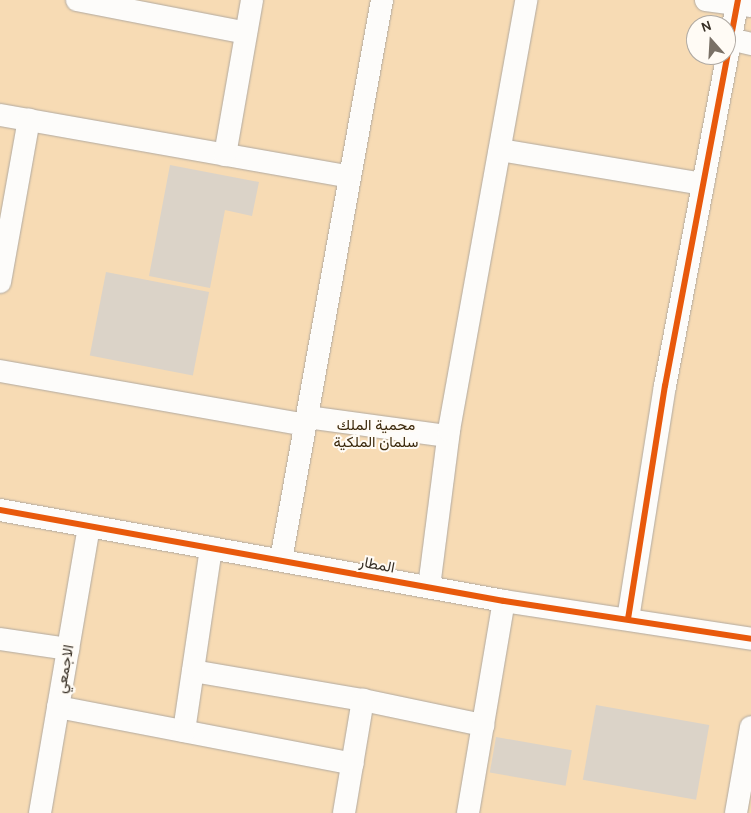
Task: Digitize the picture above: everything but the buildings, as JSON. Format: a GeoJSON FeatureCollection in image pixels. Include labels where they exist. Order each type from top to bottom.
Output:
{"type":"FeatureCollection","features":[{"type":"Feature","properties":{"kind":"street"},"geometry":{"type":"LineString","coordinates":[[77,0],[246,33]]}},
{"type":"Feature","properties":{"kind":"street"},"geometry":{"type":"LineString","coordinates":[[225,155],[252,0]]}},
{"type":"Feature","properties":{"kind":"street"},"geometry":{"type":"LineString","coordinates":[[281,560],[382,0]]}},
{"type":"Feature","properties":{"kind":"street"},"geometry":{"type":"LineString","coordinates":[[628,619],[665,386],[703,184],[741,42],[742,4],[706,0]]}},
{"type":"Feature","properties":{"kind":"street"},"geometry":{"type":"LineString","coordinates":[[429,587],[448,436],[500,150],[521,1]]}},
{"type":"Feature","properties":{"kind":"street"},"geometry":{"type":"LineString","coordinates":[[0,115],[350,177]]}},
{"type":"Feature","properties":{"kind":"street"},"geometry":{"type":"LineString","coordinates":[[0,282],[29,120]]}},
{"type":"Feature","properties":{"kind":"street"},"geometry":{"type":"LineString","coordinates":[[500,150],[703,184]]}},
{"type":"Feature","properties":{"kind":"street"},"geometry":{"type":"LineString","coordinates":[[0,371],[306,421],[448,436]]}},
{"type":"Feature","properties":{"kind":"street","name":"المطار"},"geometry":{"type":"LineString","coordinates":[[0,510],[504,602],[628,619],[751,639]]}},
{"type":"Feature","properties":{"kind":"street","name":"الاجمعي"},"geometry":{"type":"LineString","coordinates":[[40,813],[89,526]]}},
{"type":"Feature","properties":{"kind":"street"},"geometry":{"type":"LineString","coordinates":[[184,731],[211,548]]}},
{"type":"Feature","properties":{"kind":"street"},"geometry":{"type":"LineString","coordinates":[[468,813],[504,602]]}},
{"type":"Feature","properties":{"kind":"street"},"geometry":{"type":"LineString","coordinates":[[0,638],[68,649]]}},
{"type":"Feature","properties":{"kind":"street"},"geometry":{"type":"LineString","coordinates":[[193,672],[364,700],[483,725]]}},
{"type":"Feature","properties":{"kind":"street"},"geometry":{"type":"LineString","coordinates":[[344,813],[364,700]]}},
{"type":"Feature","properties":{"kind":"street"},"geometry":{"type":"LineString","coordinates":[[58,707],[353,764]]}},
{"type":"Feature","properties":{"kind":"street"},"geometry":{"type":"LineString","coordinates":[[736,813],[748,765],[751,727]]}},
{"type":"Feature","properties":{"kind":"green space","name":"محمية الملك سلمان الملكية"},"geometry":{"type":"Polygon","coordinates":[[[0,0],[751,0],[751,813],[0,813],[0,0]]]}},
{"type":"Feature","properties":{"kind":"cycle path"},"geometry":{"type":"LineString","coordinates":[[628,619],[665,386],[738,0]]}},
{"type":"Feature","properties":{"kind":"cycle path"},"geometry":{"type":"LineString","coordinates":[[0,510],[504,601],[751,639]]}}]}
